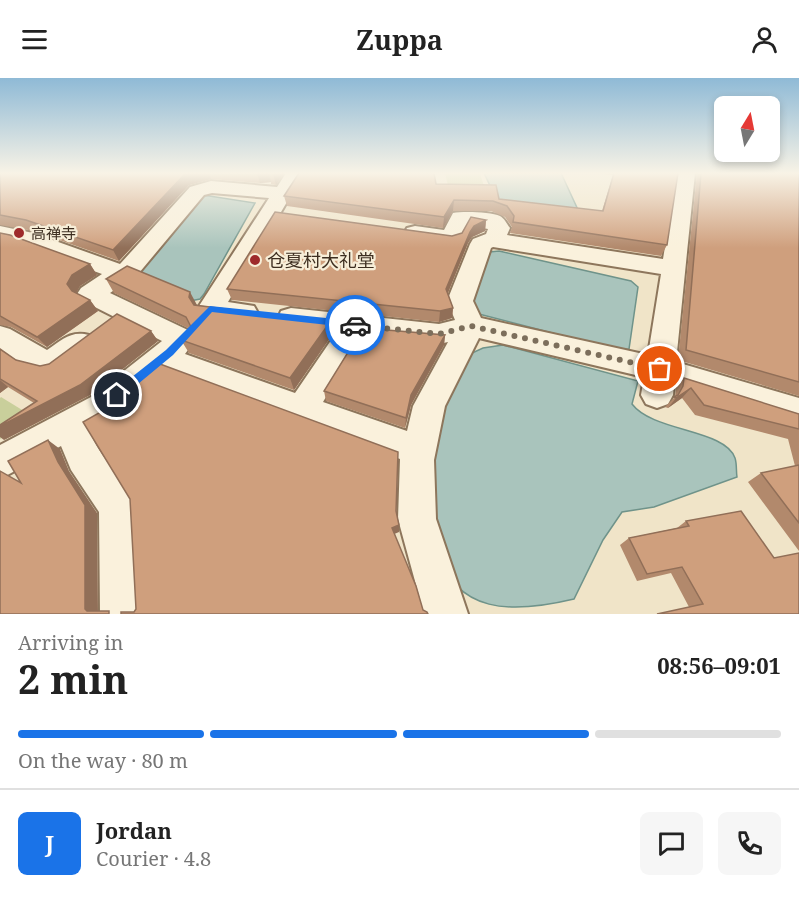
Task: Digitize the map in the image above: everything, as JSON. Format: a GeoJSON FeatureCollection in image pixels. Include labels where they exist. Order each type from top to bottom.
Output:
{"type":"FeatureCollection","features":[{"type":"Feature","properties":{"kind":"lane"},"geometry":{"type":"LineString","coordinates":[[191,198],[130,268],[90,294],[122,310],[172,349],[302,409],[419,451]]}},
{"type":"Feature","properties":{"kind":"lane"},"geometry":{"type":"LineString","coordinates":[[659,382],[683,198]]}},
{"type":"Feature","properties":{"kind":"lane"},"geometry":{"type":"LineString","coordinates":[[0,464],[102,407],[172,349],[210,309],[285,199]]}},
{"type":"Feature","properties":{"kind":"lane"},"geometry":{"type":"LineString","coordinates":[[394,230],[451,238],[461,218],[493,221],[499,228],[494,241]]}},
{"type":"Feature","properties":{"kind":"lane"},"geometry":{"type":"LineString","coordinates":[[0,233],[26,238],[122,273]]}},
{"type":"Feature","properties":{"kind":"lane"},"geometry":{"type":"LineString","coordinates":[[471,326],[460,301],[481,244],[494,241],[674,268]]}},
{"type":"Feature","properties":{"kind":"lane"},"geometry":{"type":"LineString","coordinates":[[210,309],[439,334],[471,326],[659,382],[799,412]]}},
{"type":"Feature","properties":{"kind":"lane"},"geometry":{"type":"LineString","coordinates":[[0,336],[48,365],[122,310]]}},
{"type":"Feature","properties":{"kind":"lane"},"geometry":{"type":"LineString","coordinates":[[302,409],[355,325]]}},
{"type":"Feature","properties":{"kind":"lane"},"geometry":{"type":"LineString","coordinates":[[446,614],[417,519],[417,460],[429,406],[471,326]]}},
{"type":"Feature","properties":{"kind":"lane"},"geometry":{"type":"LineString","coordinates":[[70,424],[83,459],[118,507],[122,614]]}},
{"type":"Feature","properties":{"kind":"green space"},"geometry":{"type":"Polygon","coordinates":[[[0,398],[32,416],[0,439],[0,398]]]}},
{"type":"Feature","properties":{"kind":"water"},"geometry":{"type":"Polygon","coordinates":[[[200,198],[223,198],[255,203],[200,299],[190,301],[137,271],[200,198]]]}},
{"type":"Feature","properties":{"kind":"water"},"geometry":{"type":"Polygon","coordinates":[[[496,198],[573,198],[579,212],[502,211],[496,198]]]}},
{"type":"Feature","properties":{"kind":"water"},"geometry":{"type":"Polygon","coordinates":[[[499,251],[631,281],[638,287],[629,349],[618,350],[475,313],[469,307],[489,252],[499,251]]]}},
{"type":"Feature","properties":{"kind":"water"},"geometry":{"type":"Polygon","coordinates":[[[503,345],[638,381],[632,404],[642,413],[656,420],[718,441],[729,449],[735,458],[737,477],[654,507],[622,512],[603,540],[574,599],[529,607],[508,607],[472,598],[458,587],[446,571],[437,550],[430,475],[432,440],[437,418],[444,402],[472,353],[483,348],[503,345]]]}},
{"type":"Feature","properties":{"kind":"building"},"geometry":{"type":"Polygon","coordinates":[[[0,198],[162,198],[113,250],[26,220],[0,215],[0,198]]]}},
{"type":"Feature","properties":{"kind":"building"},"geometry":{"type":"Polygon","coordinates":[[[299,198],[499,198],[603,211],[607,198],[674,198],[667,245],[513,222],[514,216],[507,206],[493,201],[454,200],[444,217],[299,198]]]}},
{"type":"Feature","properties":{"kind":"building"},"geometry":{"type":"Polygon","coordinates":[[[699,198],[799,198],[799,382],[686,350],[699,198]]]}},
{"type":"Feature","properties":{"kind":"building"},"geometry":{"type":"Polygon","coordinates":[[[275,212],[452,236],[462,233],[471,217],[486,220],[474,226],[470,232],[446,289],[453,308],[440,311],[227,289],[275,212]]]}},
{"type":"Feature","properties":{"kind":"building"},"geometry":{"type":"Polygon","coordinates":[[[0,233],[90,264],[72,275],[67,284],[72,291],[90,300],[37,337],[0,316],[0,233]]]}},
{"type":"Feature","properties":{"kind":"building"},"geometry":{"type":"Polygon","coordinates":[[[127,266],[190,292],[189,297],[194,305],[330,322],[290,378],[181,340],[191,327],[186,317],[106,279],[127,266]]]}},
{"type":"Feature","properties":{"kind":"building"},"geometry":{"type":"Polygon","coordinates":[[[117,314],[151,331],[80,385],[0,426],[37,401],[0,379],[0,349],[16,360],[40,366],[49,364],[117,314]]]}},
{"type":"Feature","properties":{"kind":"building"},"geometry":{"type":"Polygon","coordinates":[[[363,328],[445,335],[411,395],[406,418],[324,391],[363,328]]]}},
{"type":"Feature","properties":{"kind":"building"},"geometry":{"type":"Polygon","coordinates":[[[160,364],[398,452],[396,511],[399,525],[392,528],[416,586],[423,610],[428,614],[121,614],[121,612],[134,612],[136,609],[130,499],[83,422],[106,409],[160,364]]]}},
{"type":"Feature","properties":{"kind":"building"},"geometry":{"type":"Polygon","coordinates":[[[684,378],[799,414],[799,429],[704,405],[691,388],[676,398],[674,397],[678,395],[683,386],[684,378]]]}},
{"type":"Feature","properties":{"kind":"building"},"geometry":{"type":"Polygon","coordinates":[[[48,440],[58,462],[85,505],[85,609],[87,611],[109,611],[109,614],[0,614],[0,471],[21,483],[8,461],[48,440]]]}},
{"type":"Feature","properties":{"kind":"building"},"geometry":{"type":"Polygon","coordinates":[[[799,465],[799,523],[761,473],[799,465]]]}},
{"type":"Feature","properties":{"kind":"building"},"geometry":{"type":"Polygon","coordinates":[[[741,511],[774,558],[799,553],[799,614],[657,614],[703,604],[682,567],[647,574],[629,538],[689,526],[686,521],[741,511]]]}},
{"type":"Feature","properties":{"kind":"way so far"},"geometry":{"type":"LineString","coordinates":[[355,325],[439,334],[471,326],[660,369]]}},
{"type":"Feature","properties":{"kind":"place","name":"高禅寺"},"geometry":{"type":"Point","coordinates":[19,233]}},
{"type":"Feature","properties":{"kind":"place","name":"仓夏村大礼堂"},"geometry":{"type":"Point","coordinates":[255,260]}},
{"type":"Feature","properties":{"kind":"route"},"geometry":{"type":"LineString","coordinates":[[117,395],[170,352],[210,309],[355,325]]}}]}
